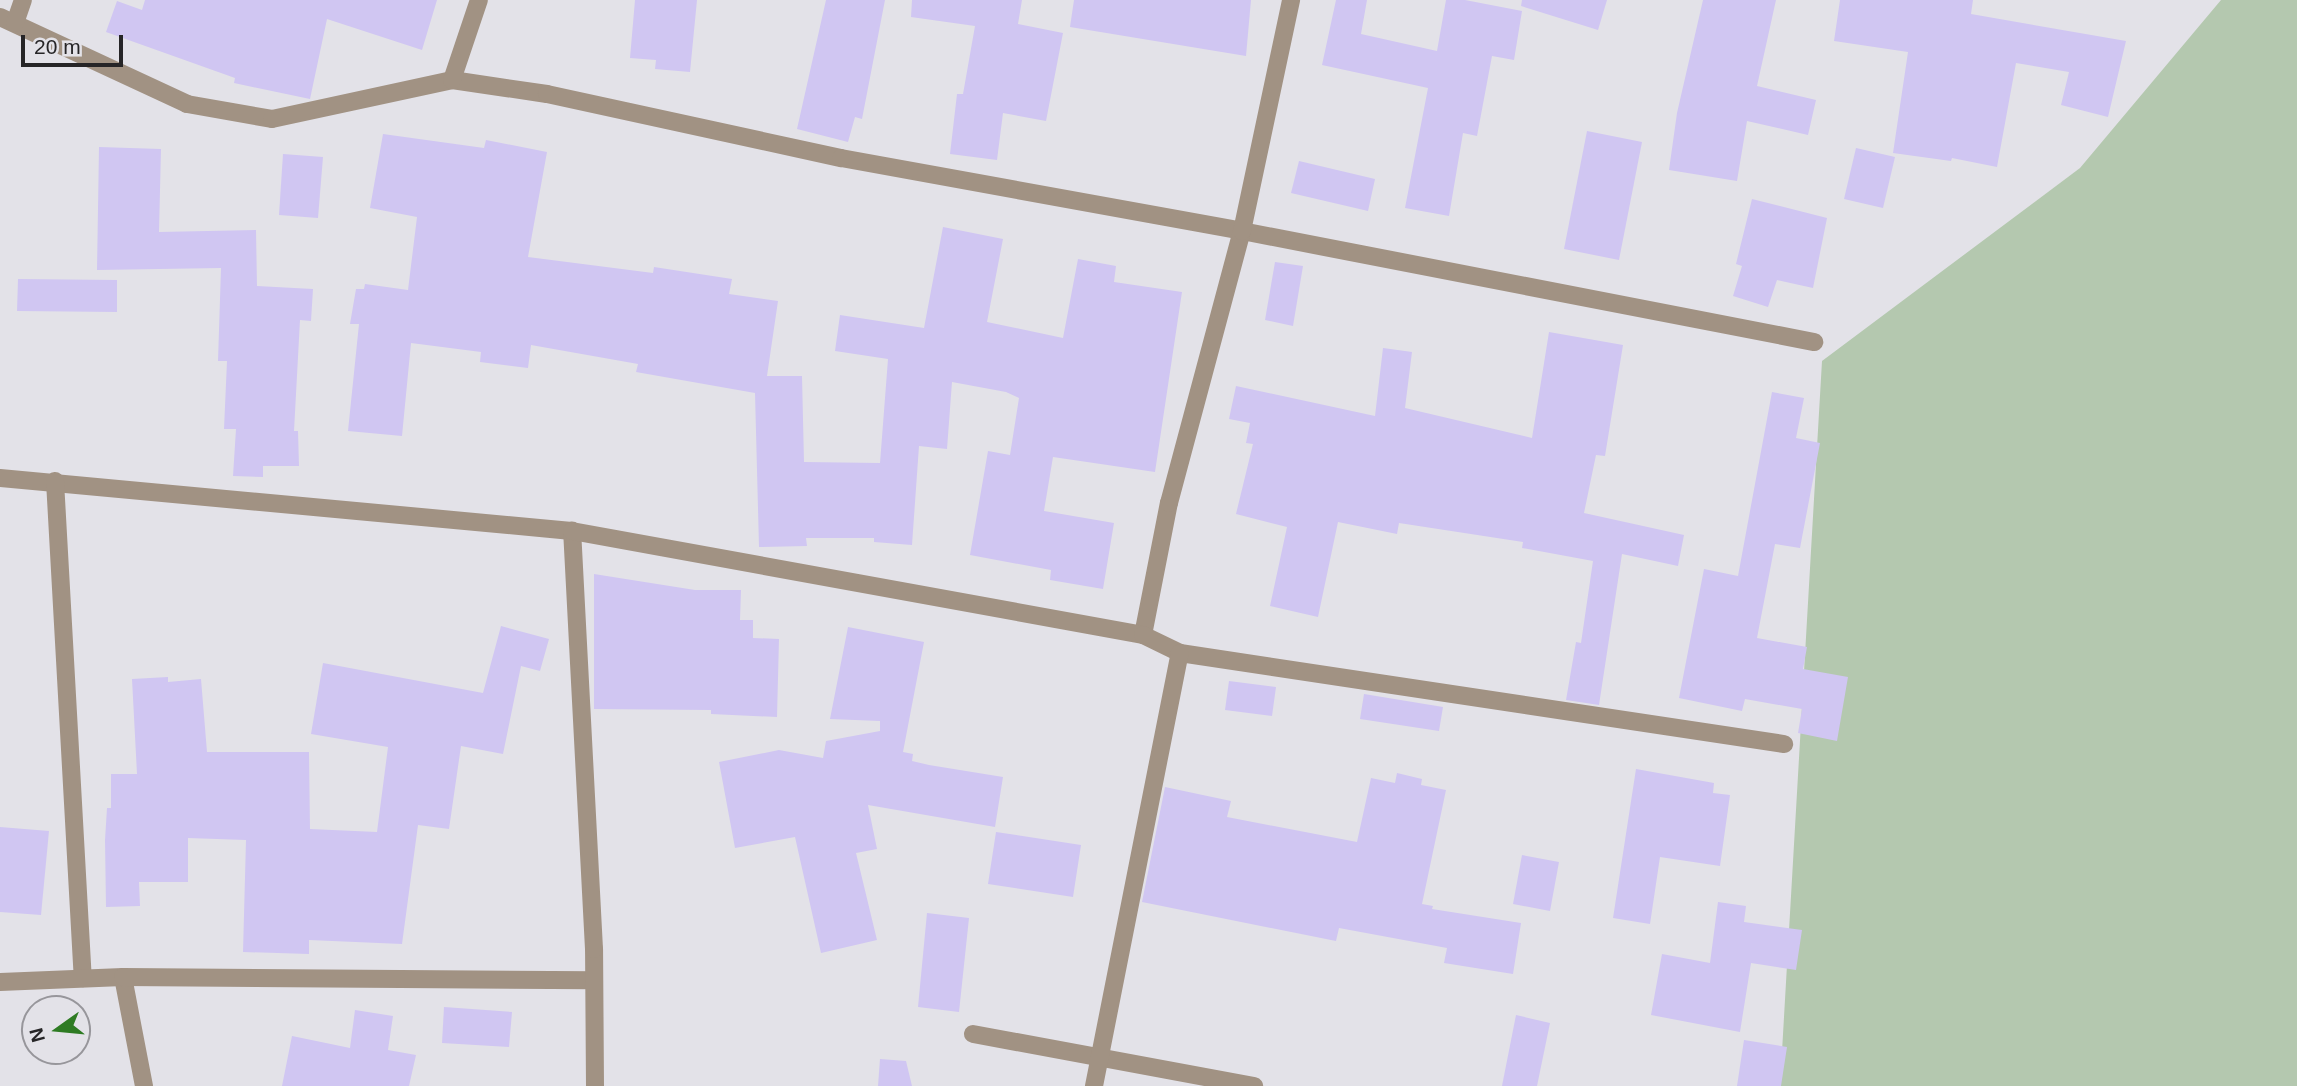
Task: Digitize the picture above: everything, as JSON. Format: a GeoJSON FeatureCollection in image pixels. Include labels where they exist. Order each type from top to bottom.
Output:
{"type":"FeatureCollection","features":[{"type":"Feature","properties":{"kind":"street"},"geometry":{"type":"LineString","coordinates":[[23,0],[8,20],[187,104],[272,119],[452,80],[547,94],[841,158],[1242,231],[1814,342]]}},
{"type":"Feature","properties":{"kind":"street"},"geometry":{"type":"LineString","coordinates":[[452,80],[479,0]]}},
{"type":"Feature","properties":{"kind":"street"},"geometry":{"type":"LineString","coordinates":[[1143,635],[1169,503],[1242,231],[1291,0]]}},
{"type":"Feature","properties":{"kind":"street"},"geometry":{"type":"LineString","coordinates":[[0,478],[572,531],[1143,635],[1180,653],[1784,744]]}},
{"type":"Feature","properties":{"kind":"street"},"geometry":{"type":"LineString","coordinates":[[55,481],[83,978]]}},
{"type":"Feature","properties":{"kind":"street"},"geometry":{"type":"LineString","coordinates":[[572,531],[594,980],[595,1086]]}},
{"type":"Feature","properties":{"kind":"street"},"geometry":{"type":"LineString","coordinates":[[1094,1086],[1180,653]]}},
{"type":"Feature","properties":{"kind":"street"},"geometry":{"type":"LineString","coordinates":[[0,982],[123,977],[594,980]]}},
{"type":"Feature","properties":{"kind":"street"},"geometry":{"type":"LineString","coordinates":[[123,977],[144,1086]]}},
{"type":"Feature","properties":{"kind":"street"},"geometry":{"type":"LineString","coordinates":[[973,1034],[1254,1086]]}},
{"type":"Feature","properties":{"kind":"green space"},"geometry":{"type":"Polygon","coordinates":[[[2221,0],[2297,0],[2297,1086],[1780,1086],[1822,361],[2080,168],[2221,0]]]}},
{"type":"Feature","properties":{"kind":"building"},"geometry":{"type":"Polygon","coordinates":[[[145,0],[437,0],[422,50],[327,19],[310,99],[234,83],[235,78],[106,32],[117,1],[142,10],[145,0]]]}},
{"type":"Feature","properties":{"kind":"building"},"geometry":{"type":"Polygon","coordinates":[[[635,0],[697,0],[690,72],[655,69],[656,60],[630,58],[635,0]]]}},
{"type":"Feature","properties":{"kind":"building"},"geometry":{"type":"Polygon","coordinates":[[[826,0],[885,0],[862,119],[855,117],[848,142],[797,129],[826,0]]]}},
{"type":"Feature","properties":{"kind":"building"},"geometry":{"type":"Polygon","coordinates":[[[912,0],[1022,0],[1018,24],[1063,33],[1046,121],[1003,113],[997,160],[950,154],[957,94],[963,94],[975,26],[911,17],[912,0]]]}},
{"type":"Feature","properties":{"kind":"building"},"geometry":{"type":"Polygon","coordinates":[[[1074,0],[1251,0],[1246,56],[1070,27],[1074,0]]]}},
{"type":"Feature","properties":{"kind":"building"},"geometry":{"type":"Polygon","coordinates":[[[1336,0],[1367,0],[1361,34],[1437,51],[1446,0],[1465,0],[1522,11],[1514,60],[1492,56],[1477,136],[1463,133],[1449,216],[1405,208],[1428,88],[1322,65],[1336,0]]]}},
{"type":"Feature","properties":{"kind":"building"},"geometry":{"type":"Polygon","coordinates":[[[1522,0],[1607,0],[1598,30],[1521,6],[1522,0]]]}},
{"type":"Feature","properties":{"kind":"building"},"geometry":{"type":"Polygon","coordinates":[[[1703,0],[1776,0],[1757,86],[1816,100],[1808,135],[1747,121],[1737,181],[1669,170],[1677,113],[1703,0]]]}},
{"type":"Feature","properties":{"kind":"building"},"geometry":{"type":"Polygon","coordinates":[[[1840,0],[1973,0],[1971,14],[2126,41],[2108,117],[2061,105],[2069,72],[2016,63],[1997,167],[1952,158],[1951,161],[1893,153],[1908,52],[1834,41],[1840,0]]]}},
{"type":"Feature","properties":{"kind":"building"},"geometry":{"type":"Polygon","coordinates":[[[1587,131],[1642,142],[1619,260],[1564,249],[1587,131]]]}},
{"type":"Feature","properties":{"kind":"building"},"geometry":{"type":"Polygon","coordinates":[[[383,134],[484,148],[486,140],[547,152],[528,257],[653,273],[654,267],[732,279],[729,294],[778,301],[767,376],[802,376],[804,462],[880,463],[888,359],[835,351],[840,315],[924,328],[943,227],[1003,239],[987,322],[1063,338],[1078,259],[1116,266],[1114,282],[1182,292],[1155,472],[1053,457],[1044,511],[1114,523],[1103,589],[1050,580],[1051,570],[970,555],[988,451],[1010,455],[1019,398],[1006,392],[952,382],[947,449],[919,446],[912,545],[874,542],[874,538],[806,538],[807,546],[759,547],[755,393],[636,372],[638,364],[531,345],[528,368],[480,362],[481,352],[411,343],[402,436],[348,431],[359,324],[350,324],[356,289],[364,289],[365,284],[408,290],[417,217],[370,208],[383,134]]]}},
{"type":"Feature","properties":{"kind":"building"},"geometry":{"type":"Polygon","coordinates":[[[99,147],[161,149],[159,232],[256,230],[257,286],[313,289],[311,321],[300,320],[294,431],[298,431],[299,466],[263,466],[263,477],[233,476],[236,429],[224,429],[227,361],[218,361],[221,268],[97,270],[99,147]]]}},
{"type":"Feature","properties":{"kind":"building"},"geometry":{"type":"Polygon","coordinates":[[[1856,148],[1895,157],[1883,208],[1844,199],[1856,148]]]}},
{"type":"Feature","properties":{"kind":"building"},"geometry":{"type":"Polygon","coordinates":[[[283,154],[323,157],[318,218],[279,215],[283,154]]]}},
{"type":"Feature","properties":{"kind":"building"},"geometry":{"type":"Polygon","coordinates":[[[1299,161],[1375,179],[1368,211],[1291,193],[1299,161]]]}},
{"type":"Feature","properties":{"kind":"building"},"geometry":{"type":"Polygon","coordinates":[[[1752,199],[1827,218],[1813,288],[1777,280],[1768,307],[1733,296],[1742,266],[1736,264],[1752,199]]]}},
{"type":"Feature","properties":{"kind":"building"},"geometry":{"type":"Polygon","coordinates":[[[1275,262],[1303,266],[1293,326],[1265,320],[1275,262]]]}},
{"type":"Feature","properties":{"kind":"building"},"geometry":{"type":"Polygon","coordinates":[[[18,279],[117,280],[117,312],[17,311],[18,279]]]}},
{"type":"Feature","properties":{"kind":"building"},"geometry":{"type":"Polygon","coordinates":[[[1549,332],[1623,345],[1605,456],[1596,455],[1584,513],[1684,535],[1678,566],[1622,554],[1599,705],[1566,700],[1576,642],[1581,643],[1593,561],[1522,548],[1523,542],[1399,523],[1397,534],[1338,522],[1318,617],[1270,606],[1287,527],[1236,514],[1253,444],[1246,443],[1250,423],[1229,419],[1236,386],[1375,416],[1383,348],[1412,352],[1405,408],[1532,438],[1549,332]]]}},
{"type":"Feature","properties":{"kind":"building"},"geometry":{"type":"Polygon","coordinates":[[[1772,392],[1804,398],[1796,438],[1820,443],[1800,548],[1775,544],[1757,638],[1807,647],[1803,669],[1848,677],[1837,741],[1798,733],[1802,709],[1745,699],[1742,711],[1679,698],[1704,569],[1738,576],[1772,392]]]}},
{"type":"Feature","properties":{"kind":"building"},"geometry":{"type":"Polygon","coordinates":[[[594,574],[695,590],[741,590],[740,620],[753,620],[753,638],[779,639],[777,717],[711,714],[711,710],[594,709],[594,574]]]}},
{"type":"Feature","properties":{"kind":"building"},"geometry":{"type":"Polygon","coordinates":[[[501,626],[549,639],[540,671],[521,666],[503,754],[461,746],[449,829],[418,825],[402,944],[309,940],[309,954],[243,952],[246,840],[188,838],[188,882],[139,882],[140,906],[106,907],[105,840],[107,808],[111,808],[111,774],[137,774],[132,679],[168,677],[168,682],[201,679],[207,752],[309,752],[310,829],[377,832],[388,747],[311,734],[323,663],[483,693],[501,626]]]}},
{"type":"Feature","properties":{"kind":"building"},"geometry":{"type":"Polygon","coordinates":[[[848,627],[924,642],[903,752],[913,754],[912,761],[1003,777],[995,827],[868,805],[877,849],[856,853],[877,940],[821,953],[795,837],[735,848],[719,762],[779,750],[823,758],[826,741],[880,731],[880,721],[830,719],[848,627]]]}},
{"type":"Feature","properties":{"kind":"building"},"geometry":{"type":"Polygon","coordinates":[[[1229,681],[1276,687],[1272,716],[1225,710],[1229,681]]]}},
{"type":"Feature","properties":{"kind":"building"},"geometry":{"type":"Polygon","coordinates":[[[1364,694],[1443,707],[1439,731],[1360,719],[1364,694]]]}},
{"type":"Feature","properties":{"kind":"building"},"geometry":{"type":"Polygon","coordinates":[[[1636,769],[1714,783],[1713,793],[1730,795],[1720,866],[1660,857],[1650,924],[1613,918],[1636,769]]]}},
{"type":"Feature","properties":{"kind":"building"},"geometry":{"type":"Polygon","coordinates":[[[1397,773],[1422,779],[1421,785],[1446,790],[1422,904],[1433,906],[1432,909],[1521,923],[1513,974],[1444,963],[1447,948],[1339,928],[1336,941],[1142,902],[1165,787],[1231,801],[1227,817],[1357,842],[1371,778],[1395,783],[1397,773]]]}},
{"type":"Feature","properties":{"kind":"building"},"geometry":{"type":"Polygon","coordinates":[[[0,827],[49,831],[41,915],[0,912],[0,827]]]}},
{"type":"Feature","properties":{"kind":"building"},"geometry":{"type":"Polygon","coordinates":[[[996,832],[1081,845],[1073,897],[988,884],[996,832]]]}},
{"type":"Feature","properties":{"kind":"building"},"geometry":{"type":"Polygon","coordinates":[[[1522,855],[1559,862],[1550,911],[1513,904],[1522,855]]]}},
{"type":"Feature","properties":{"kind":"building"},"geometry":{"type":"Polygon","coordinates":[[[1718,902],[1746,906],[1744,922],[1802,930],[1796,970],[1751,963],[1740,1032],[1651,1015],[1662,954],[1710,963],[1718,902]]]}},
{"type":"Feature","properties":{"kind":"building"},"geometry":{"type":"Polygon","coordinates":[[[927,913],[969,918],[959,1012],[918,1007],[927,913]]]}},
{"type":"Feature","properties":{"kind":"building"},"geometry":{"type":"Polygon","coordinates":[[[444,1007],[512,1012],[509,1047],[442,1043],[444,1007]]]}},
{"type":"Feature","properties":{"kind":"building"},"geometry":{"type":"Polygon","coordinates":[[[355,1010],[393,1016],[388,1050],[416,1055],[409,1086],[282,1086],[292,1036],[350,1048],[355,1010]]]}},
{"type":"Feature","properties":{"kind":"building"},"geometry":{"type":"Polygon","coordinates":[[[1516,1015],[1550,1023],[1537,1086],[1502,1086],[1516,1015]]]}},
{"type":"Feature","properties":{"kind":"building"},"geometry":{"type":"Polygon","coordinates":[[[1744,1040],[1787,1047],[1781,1086],[1737,1086],[1744,1040]]]}},
{"type":"Feature","properties":{"kind":"building"},"geometry":{"type":"Polygon","coordinates":[[[880,1059],[906,1061],[912,1086],[878,1086],[880,1059]]]}}]}
